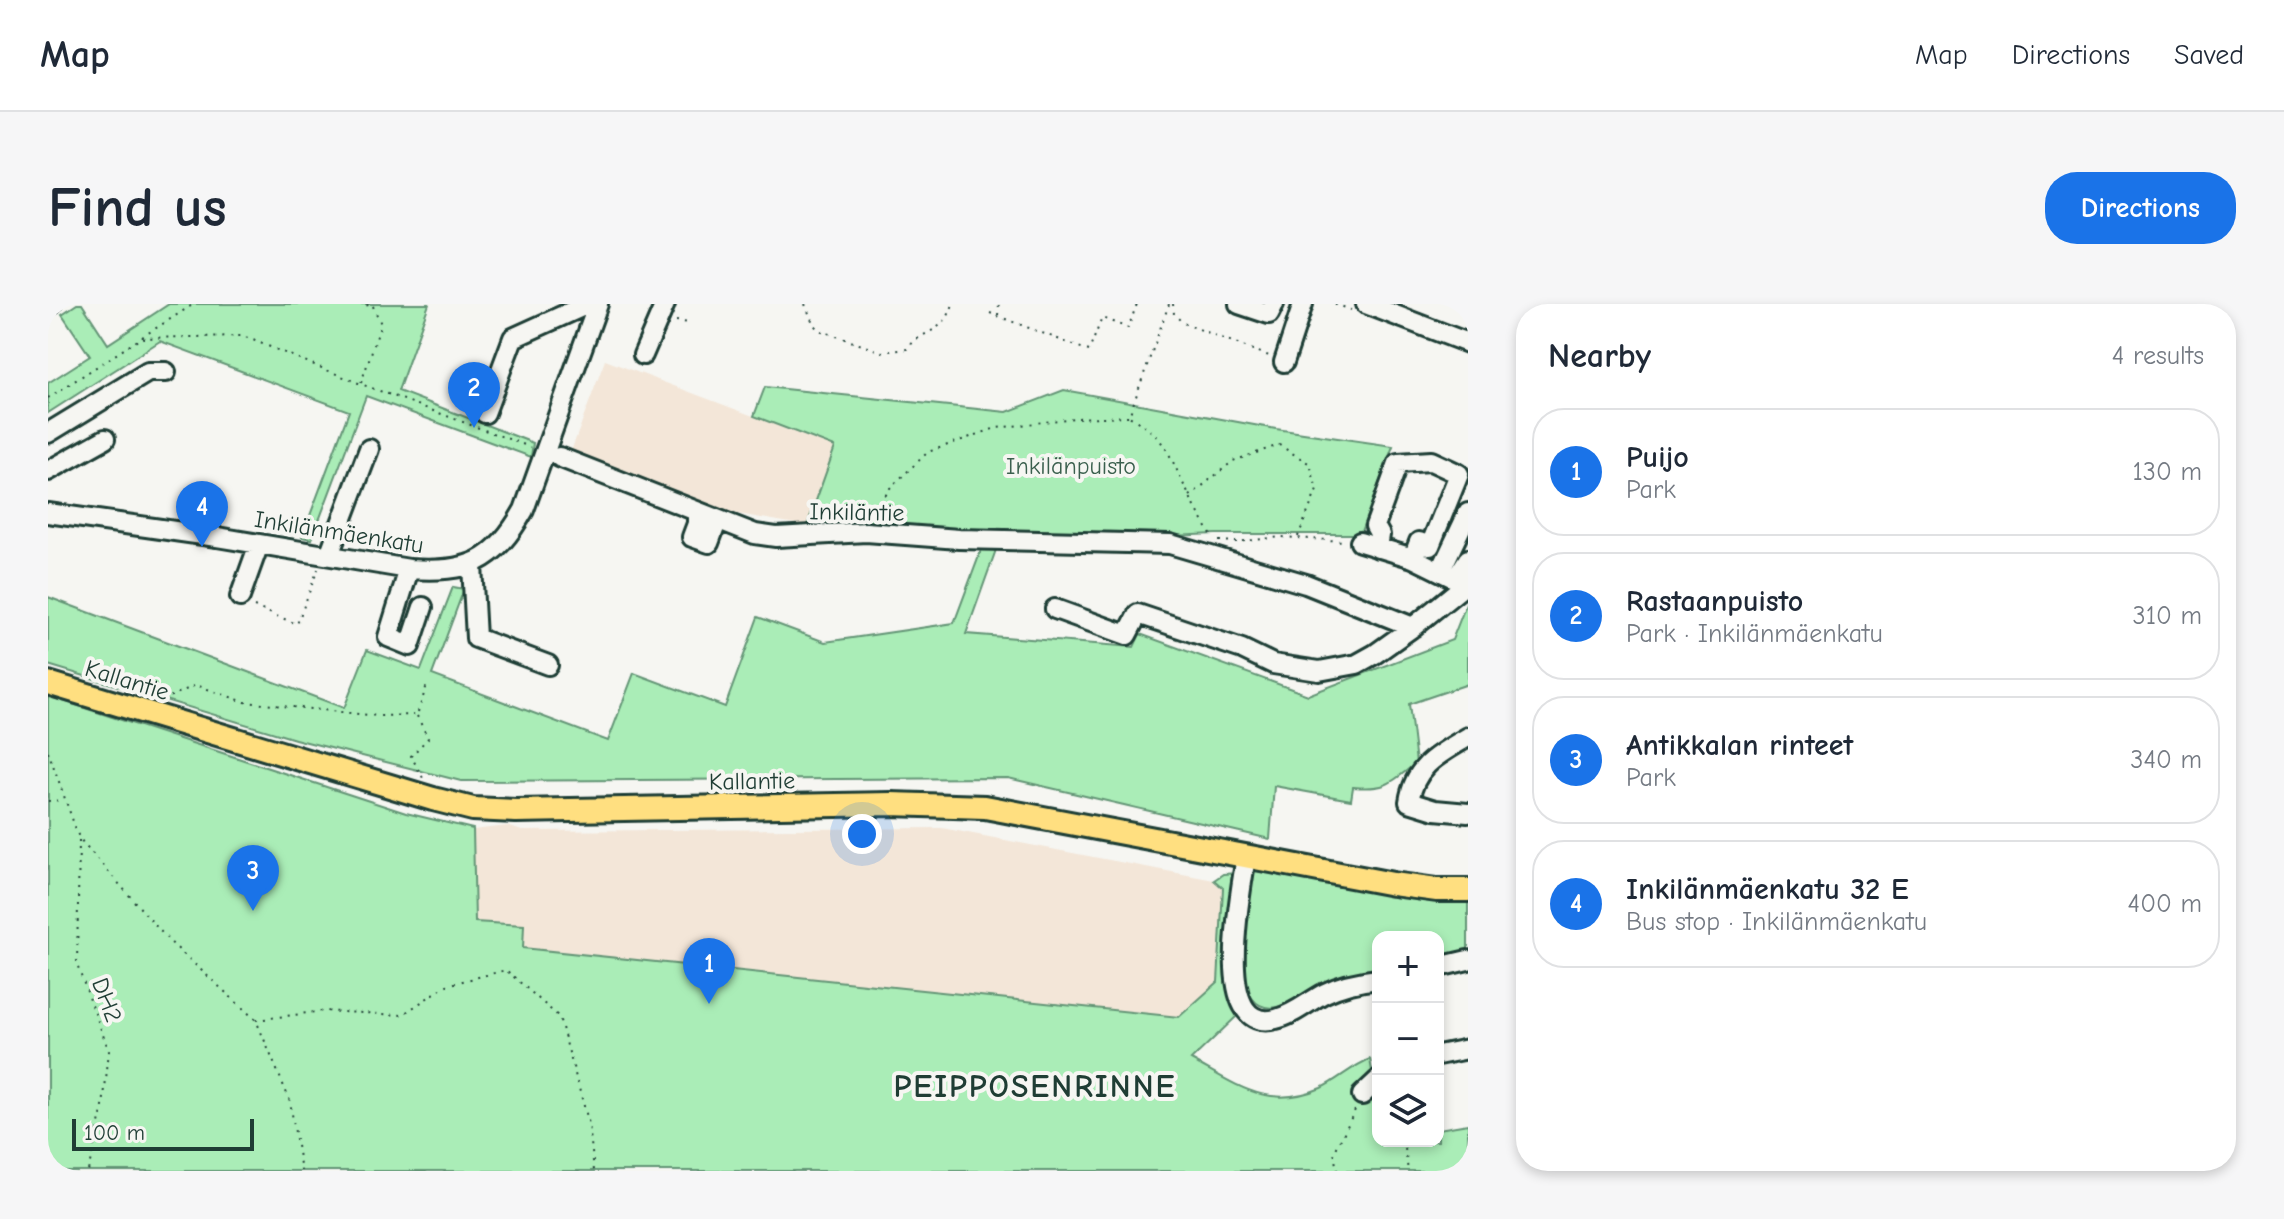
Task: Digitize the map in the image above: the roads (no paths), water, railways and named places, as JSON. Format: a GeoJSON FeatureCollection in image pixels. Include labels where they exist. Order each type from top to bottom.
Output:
{"type":"FeatureCollection","features":[{"type":"Feature","properties":{"kind":"main road","name":"Kallantie"},"geometry":{"type":"LineString","coordinates":[[48,683],[473,809],[516,811],[891,804],[985,807],[1393,884],[1437,890],[1468,890]]}},
{"type":"Feature","properties":{"kind":"street"},"geometry":{"type":"LineString","coordinates":[[485,413],[513,338],[588,304]]}},
{"type":"Feature","properties":{"kind":"street"},"geometry":{"type":"LineString","coordinates":[[548,665],[476,638],[472,565],[496,548],[512,531],[524,510],[549,456],[598,304]]}},
{"type":"Feature","properties":{"kind":"street"},"geometry":{"type":"LineString","coordinates":[[643,355],[665,304]]}},
{"type":"Feature","properties":{"kind":"street"},"geometry":{"type":"LineString","coordinates":[[1239,304],[1269,314],[1274,304]]}},
{"type":"Feature","properties":{"kind":"street"},"geometry":{"type":"LineString","coordinates":[[1284,362],[1303,304]]}},
{"type":"Feature","properties":{"kind":"street"},"geometry":{"type":"LineString","coordinates":[[1366,304],[1468,343]]}},
{"type":"Feature","properties":{"kind":"street"},"geometry":{"type":"LineString","coordinates":[[48,433],[148,372],[166,372]]}},
{"type":"Feature","properties":{"kind":"street"},"geometry":{"type":"LineString","coordinates":[[48,471],[105,439]]}},
{"type":"Feature","properties":{"kind":"street"},"geometry":{"type":"LineString","coordinates":[[324,560],[369,449]]}},
{"type":"Feature","properties":{"kind":"street"},"geometry":{"type":"LineString","coordinates":[[549,456],[698,521]]}},
{"type":"Feature","properties":{"kind":"street","name":"Inkiläntie"},"geometry":{"type":"LineString","coordinates":[[549,456],[755,534],[776,537],[866,532],[973,539],[1170,544],[1306,584],[1413,627]]}},
{"type":"Feature","properties":{"kind":"street"},"geometry":{"type":"LineString","coordinates":[[1378,548],[1380,535],[1375,526],[1398,463],[1431,461],[1459,474],[1430,546],[1419,542],[1413,558]]}},
{"type":"Feature","properties":{"kind":"street","name":"Inkilänmäenkatu"},"geometry":{"type":"LineString","coordinates":[[48,513],[259,544],[324,560],[439,571],[472,565]]}},
{"type":"Feature","properties":{"kind":"street"},"geometry":{"type":"LineString","coordinates":[[1457,578],[1468,513]]}},
{"type":"Feature","properties":{"kind":"street"},"geometry":{"type":"LineString","coordinates":[[1360,542],[1413,558],[1457,578]]}},
{"type":"Feature","properties":{"kind":"street"},"geometry":{"type":"LineString","coordinates":[[240,597],[259,544]]}},
{"type":"Feature","properties":{"kind":"street"},"geometry":{"type":"LineString","coordinates":[[1055,609],[1127,635],[1138,614],[1242,649],[1273,664],[1302,670],[1338,669],[1357,664],[1413,627],[1457,578],[1468,559]]}},
{"type":"Feature","properties":{"kind":"street"},"geometry":{"type":"LineString","coordinates":[[409,569],[388,637],[410,646],[423,607]]}},
{"type":"Feature","properties":{"kind":"street"},"geometry":{"type":"LineString","coordinates":[[1468,737],[1416,775],[1409,802],[1468,813]]}},
{"type":"Feature","properties":{"kind":"street"},"geometry":{"type":"LineString","coordinates":[[1246,856],[1235,950],[1235,978],[1239,999],[1249,1015],[1267,1021],[1278,1019],[1326,992],[1347,984],[1372,980]]}},
{"type":"Feature","properties":{"kind":"street"},"geometry":{"type":"LineString","coordinates":[[1444,966],[1468,960]]}},
{"type":"Feature","properties":{"kind":"street"},"geometry":{"type":"LineString","coordinates":[[1444,1054],[1468,1049]]}},
{"type":"Feature","properties":{"kind":"street"},"geometry":{"type":"LineString","coordinates":[[1362,1095],[1372,1086]]}},
{"type":"Feature","properties":{"kind":"place","name":"Rastaanpuisto"},"geometry":{"type":"Point","coordinates":[474,428]}},
{"type":"Feature","properties":{"kind":"place","name":"Inkilänmäenkatu 32 E"},"geometry":{"type":"Point","coordinates":[202,547]}},
{"type":"Feature","properties":{"kind":"place","name":"Antikkalan rinteet"},"geometry":{"type":"Point","coordinates":[253,911]}},
{"type":"Feature","properties":{"kind":"place","name":"Puijo"},"geometry":{"type":"Point","coordinates":[709,1004]}},
{"type":"Feature","properties":{"kind":"district","name":"PEIPPOSENRINNE"},"geometry":{"type":"Point","coordinates":[1035,1086]}},
{"type":"Feature","properties":{"kind":"park label","name":"Inkilänpuisto"},"geometry":{"type":"Point","coordinates":[1071,466]}}]}
